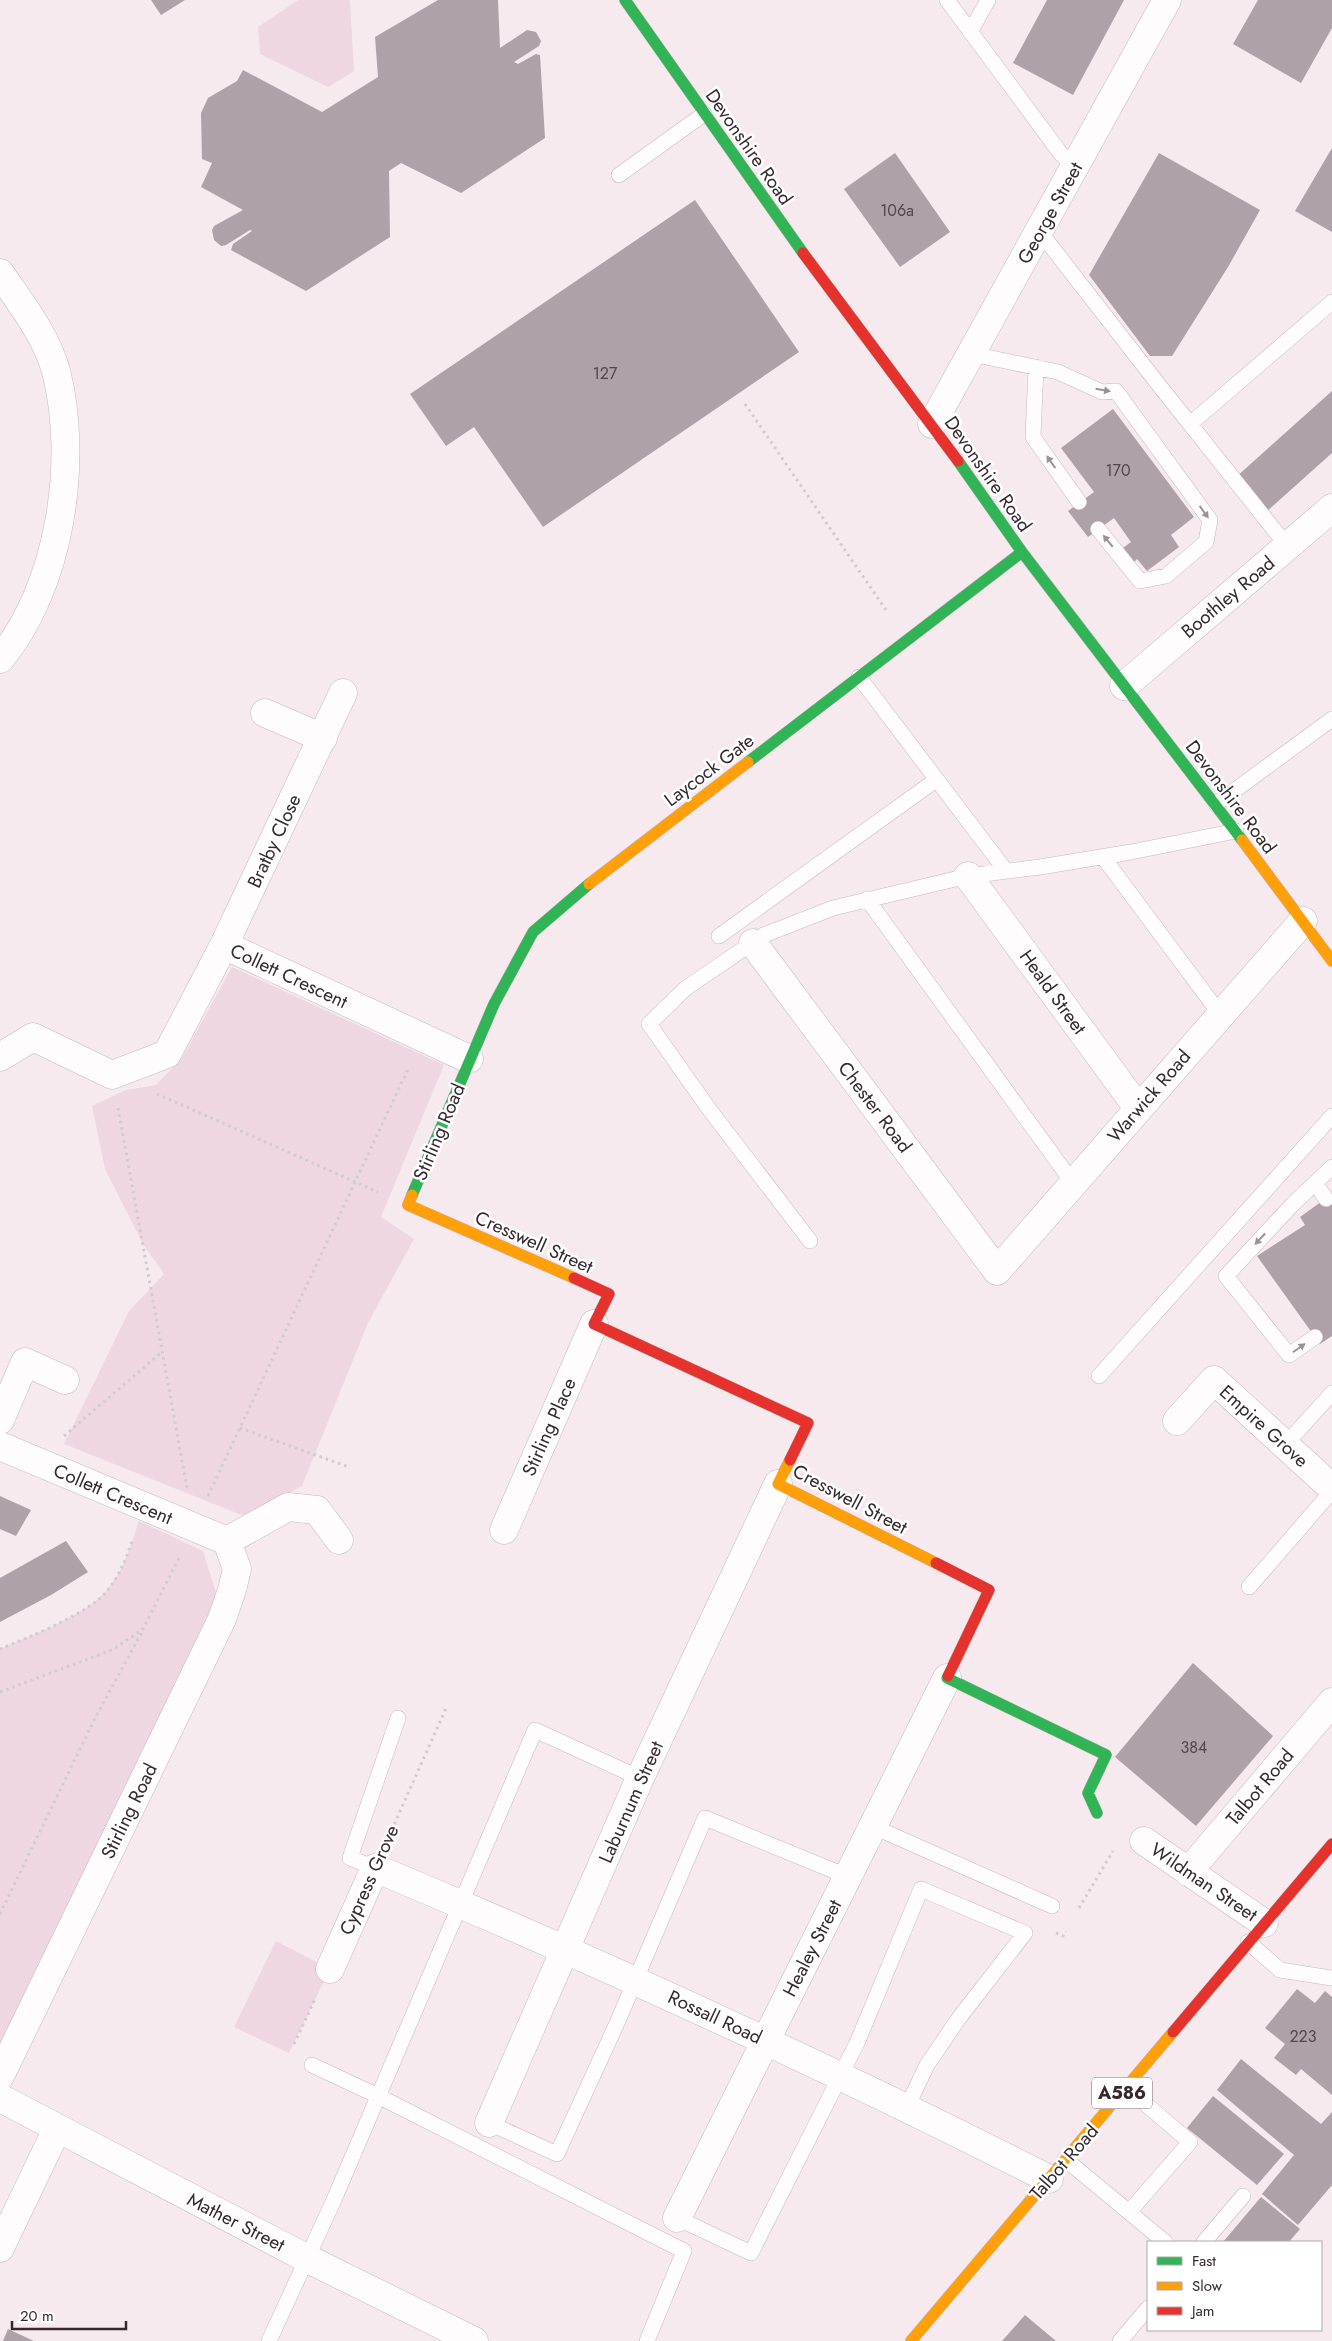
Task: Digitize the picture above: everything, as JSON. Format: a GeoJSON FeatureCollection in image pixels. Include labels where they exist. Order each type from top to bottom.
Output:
{"type":"FeatureCollection","features":[{"type":"Feature","properties":{"kind":"street","name":"Devonshire Road"},"geometry":{"type":"LineString","coordinates":[[625,0],[793,240],[932,424],[1022,552],[1216,804],[1332,961]]}},
{"type":"Feature","properties":{"kind":"street","name":"George Street"},"geometry":{"type":"LineString","coordinates":[[932,424],[1167,0]]}},
{"type":"Feature","properties":{"kind":"street"},"geometry":{"type":"LineString","coordinates":[[0,273],[38,330],[55,370],[64,420],[64,468],[60,513],[52,560],[38,600],[14,642],[0,659]]}},
{"type":"Feature","properties":{"kind":"street","name":"Boothley Road"},"geometry":{"type":"LineString","coordinates":[[1124,686],[1332,508]]}},
{"type":"Feature","properties":{"kind":"street","name":"Laycock Gate"},"geometry":{"type":"LineString","coordinates":[[469,1059],[494,1004],[534,932],[587,885],[1022,552]]}},
{"type":"Feature","properties":{"kind":"street","name":"Bratby Close"},"geometry":{"type":"LineString","coordinates":[[224,945],[343,693]]}},
{"type":"Feature","properties":{"kind":"street"},"geometry":{"type":"LineString","coordinates":[[265,713],[323,738]]}},
{"type":"Feature","properties":{"kind":"street","name":"Heald Street"},"geometry":{"type":"LineString","coordinates":[[968,876],[1138,1108]]}},
{"type":"Feature","properties":{"kind":"street","name":"Warwick Road"},"geometry":{"type":"LineString","coordinates":[[997,1272],[1303,921]]}},
{"type":"Feature","properties":{"kind":"street","name":"Chester Road"},"geometry":{"type":"LineString","coordinates":[[753,943],[997,1272]]}},
{"type":"Feature","properties":{"kind":"street","name":"Collett Crescent"},"geometry":{"type":"LineString","coordinates":[[112,1075],[167,1054],[224,945],[469,1059]]}},
{"type":"Feature","properties":{"kind":"street"},"geometry":{"type":"LineString","coordinates":[[0,1057],[33,1037],[112,1075]]}},
{"type":"Feature","properties":{"kind":"street","name":"Stirling Road"},"geometry":{"type":"LineString","coordinates":[[408,1205],[469,1059]]}},
{"type":"Feature","properties":{"kind":"street","name":"Cresswell Street"},"geometry":{"type":"LineString","coordinates":[[408,1205],[609,1294],[594,1324],[808,1423],[778,1484],[988,1590],[947,1678]]}},
{"type":"Feature","properties":{"kind":"street","name":"Stirling Place"},"geometry":{"type":"LineString","coordinates":[[504,1530],[594,1324]]}},
{"type":"Feature","properties":{"kind":"street"},"geometry":{"type":"LineString","coordinates":[[0,1420],[25,1362],[66,1380]]}},
{"type":"Feature","properties":{"kind":"street","name":"Empire Grove"},"geometry":{"type":"LineString","coordinates":[[1177,1422],[1214,1380],[1332,1489]]}},
{"type":"Feature","properties":{"kind":"street","name":"Collett Crescent"},"geometry":{"type":"LineString","coordinates":[[0,1446],[226,1541]]}},
{"type":"Feature","properties":{"kind":"street","name":"Laburnum Street"},"geometry":{"type":"LineString","coordinates":[[489,2122],[640,1778],[778,1484]]}},
{"type":"Feature","properties":{"kind":"street"},"geometry":{"type":"LineString","coordinates":[[226,1541],[288,1507],[317,1510],[339,1540]]}},
{"type":"Feature","properties":{"kind":"street","name":"Stirling Road"},"geometry":{"type":"LineString","coordinates":[[0,2076],[222,1618],[232,1590],[236,1569],[226,1541]]}},
{"type":"Feature","properties":{"kind":"street"},"geometry":{"type":"LineString","coordinates":[[947,1678],[1106,1755],[1088,1793],[1098,1813]]}},
{"type":"Feature","properties":{"kind":"street","name":"Healey Street"},"geometry":{"type":"LineString","coordinates":[[677,2218],[947,1678]]}},
{"type":"Feature","properties":{"kind":"street","name":"Talbot Road"},"geometry":{"type":"LineString","coordinates":[[1188,1872],[1332,1702]]}},
{"type":"Feature","properties":{"kind":"street","name":"Wildman Street"},"geometry":{"type":"LineString","coordinates":[[1144,1841],[1188,1872],[1256,1933]]}},
{"type":"Feature","properties":{"kind":"street","name":"Talbot Road"},"geometry":{"type":"LineString","coordinates":[[911,2341],[1332,1844]]}},
{"type":"Feature","properties":{"kind":"street","name":"Rossall Road"},"geometry":{"type":"LineString","coordinates":[[375,1868],[636,1980],[907,2107],[1057,2169]]}},
{"type":"Feature","properties":{"kind":"street","name":"Cypress Grove"},"geometry":{"type":"LineString","coordinates":[[330,1969],[375,1868]]}},
{"type":"Feature","properties":{"kind":"street","name":"Mather Street"},"geometry":{"type":"LineString","coordinates":[[0,2098],[308,2259],[474,2341]]}},
{"type":"Feature","properties":{"kind":"street"},"geometry":{"type":"LineString","coordinates":[[0,2248],[57,2129]]}},
{"type":"Feature","properties":{"kind":"lane"},"geometry":{"type":"LineString","coordinates":[[947,0],[1061,154],[1075,167]]}},
{"type":"Feature","properties":{"kind":"lane"},"geometry":{"type":"LineString","coordinates":[[970,32],[988,0]]}},
{"type":"Feature","properties":{"kind":"lane"},"geometry":{"type":"LineString","coordinates":[[619,175],[704,114]]}},
{"type":"Feature","properties":{"kind":"lane"},"geometry":{"type":"LineString","coordinates":[[1040,232],[1288,547]]}},
{"type":"Feature","properties":{"kind":"lane"},"geometry":{"type":"LineString","coordinates":[[1190,424],[1332,302]]}},
{"type":"Feature","properties":{"kind":"lane"},"geometry":{"type":"LineString","coordinates":[[972,354],[1058,372],[1102,392],[1116,391],[1210,520],[1206,542],[1166,576],[1140,581],[1098,529]]}},
{"type":"Feature","properties":{"kind":"lane"},"geometry":{"type":"LineString","coordinates":[[1036,367],[1033,437],[1079,502]]}},
{"type":"Feature","properties":{"kind":"lane"},"geometry":{"type":"LineString","coordinates":[[859,677],[1006,871]]}},
{"type":"Feature","properties":{"kind":"lane"},"geometry":{"type":"LineString","coordinates":[[1216,804],[1332,719]]}},
{"type":"Feature","properties":{"kind":"lane"},"geometry":{"type":"LineString","coordinates":[[719,936],[936,780]]}},
{"type":"Feature","properties":{"kind":"lane"},"geometry":{"type":"LineString","coordinates":[[810,1241],[709,1109],[649,1024],[686,988],[764,935],[834,908],[968,876],[1103,857],[1236,831]]}},
{"type":"Feature","properties":{"kind":"lane"},"geometry":{"type":"LineString","coordinates":[[1103,857],[1220,1014]]}},
{"type":"Feature","properties":{"kind":"lane"},"geometry":{"type":"LineString","coordinates":[[867,899],[1073,1183]]}},
{"type":"Feature","properties":{"kind":"lane"},"geometry":{"type":"LineString","coordinates":[[1099,1376],[1332,1116]]}},
{"type":"Feature","properties":{"kind":"lane"},"geometry":{"type":"LineString","coordinates":[[1315,1337],[1289,1355],[1226,1276],[1293,1204],[1332,1167]]}},
{"type":"Feature","properties":{"kind":"lane"},"geometry":{"type":"LineString","coordinates":[[1315,1183],[1326,1199]]}},
{"type":"Feature","properties":{"kind":"lane"},"geometry":{"type":"LineString","coordinates":[[1285,1445],[1332,1393]]}},
{"type":"Feature","properties":{"kind":"lane"},"geometry":{"type":"LineString","coordinates":[[1248,1587],[1332,1489]]}},
{"type":"Feature","properties":{"kind":"lane"},"geometry":{"type":"LineString","coordinates":[[375,1868],[350,1858],[398,1718]]}},
{"type":"Feature","properties":{"kind":"lane"},"geometry":{"type":"LineString","coordinates":[[269,2341],[308,2259],[534,1730],[640,1778]]}},
{"type":"Feature","properties":{"kind":"lane"},"geometry":{"type":"LineString","coordinates":[[489,2122],[557,2154],[636,1980],[705,1818],[849,1877]]}},
{"type":"Feature","properties":{"kind":"lane"},"geometry":{"type":"LineString","coordinates":[[874,1827],[1052,1906]]}},
{"type":"Feature","properties":{"kind":"lane"},"geometry":{"type":"LineString","coordinates":[[677,2218],[751,2253],[857,2043],[921,1889],[1025,1933],[959,2018],[927,2065],[907,2107]]}},
{"type":"Feature","properties":{"kind":"lane"},"geometry":{"type":"LineString","coordinates":[[1256,1933],[1280,1970],[1332,1978]]}},
{"type":"Feature","properties":{"kind":"lane"},"geometry":{"type":"LineString","coordinates":[[312,2065],[378,2096],[684,2251],[647,2341]]}},
{"type":"Feature","properties":{"kind":"lane"},"geometry":{"type":"LineString","coordinates":[[1127,2088],[1190,2142],[1129,2212]]}},
{"type":"Feature","properties":{"kind":"lane"},"geometry":{"type":"LineString","coordinates":[[1057,2169],[1129,2212],[1164,2241]]}},
{"type":"Feature","properties":{"kind":"lane"},"geometry":{"type":"LineString","coordinates":[[1205,2241],[1243,2196]]}},
{"type":"Feature","properties":{"kind":"lane"},"geometry":{"type":"LineString","coordinates":[[1120,2341],[1147,2309]]}},
{"type":"Feature","properties":{"kind":"path"},"geometry":{"type":"LineString","coordinates":[[745,404],[907,640]]}},
{"type":"Feature","properties":{"kind":"path"},"geometry":{"type":"LineString","coordinates":[[0,1914],[94,1720],[143,1630],[194,1528],[423,1038]]}},
{"type":"Feature","properties":{"kind":"path"},"geometry":{"type":"LineString","coordinates":[[112,1075],[408,1205]]}},
{"type":"Feature","properties":{"kind":"path"},"geometry":{"type":"LineString","coordinates":[[112,1075],[194,1528]]}},
{"type":"Feature","properties":{"kind":"path"},"geometry":{"type":"LineString","coordinates":[[35,1461],[162,1352]]}},
{"type":"Feature","properties":{"kind":"path"},"geometry":{"type":"LineString","coordinates":[[240,1428],[349,1467]]}},
{"type":"Feature","properties":{"kind":"path"},"geometry":{"type":"LineString","coordinates":[[0,1649],[65,1620],[86,1608],[106,1591],[125,1563],[144,1507]]}},
{"type":"Feature","properties":{"kind":"path"},"geometry":{"type":"LineString","coordinates":[[0,1692],[112,1650],[143,1630]]}},
{"type":"Feature","properties":{"kind":"path","name":"Cypress Grove"},"geometry":{"type":"LineString","coordinates":[[375,1868],[446,1706]]}},
{"type":"Feature","properties":{"kind":"path"},"geometry":{"type":"LineString","coordinates":[[293,2045],[330,1969]]}},
{"type":"Feature","properties":{"kind":"shaded area"},"geometry":{"type":"Polygon","coordinates":[[[298,0],[350,0],[354,71],[328,87],[260,54],[258,27],[298,0]]]}},
{"type":"Feature","properties":{"kind":"shaded area"},"geometry":{"type":"Polygon","coordinates":[[[232,967],[444,1065],[381,1217],[414,1239],[368,1323],[302,1486],[244,1516],[64,1444],[129,1311],[164,1274],[143,1244],[105,1169],[92,1106],[126,1090],[156,1085],[182,1058],[232,967]]]}},
{"type":"Feature","properties":{"kind":"shaded area"},"geometry":{"type":"Polygon","coordinates":[[[139,1521],[203,1551],[218,1599],[0,2053],[0,1649],[57,1624],[98,1599],[118,1574],[139,1521]]]}},
{"type":"Feature","properties":{"kind":"shaded area"},"geometry":{"type":"Polygon","coordinates":[[[276,1941],[330,1969],[289,2053],[234,2027],[276,1941]]]}},
{"type":"Feature","properties":{"kind":"building"},"geometry":{"type":"Polygon","coordinates":[[[151,0],[185,0],[161,15],[151,0]]]}},
{"type":"Feature","properties":{"kind":"building"},"geometry":{"type":"Polygon","coordinates":[[[438,0],[498,0],[500,48],[527,30],[536,32],[541,41],[539,46],[514,62],[518,64],[536,54],[540,55],[545,138],[461,193],[401,163],[389,171],[390,237],[306,291],[231,250],[233,244],[252,231],[250,230],[226,245],[221,246],[214,240],[212,230],[214,226],[243,210],[201,187],[212,163],[202,159],[201,113],[208,98],[237,81],[243,70],[322,112],[378,77],[375,37],[438,0]]]}},
{"type":"Feature","properties":{"kind":"building"},"geometry":{"type":"Polygon","coordinates":[[[1047,0],[1124,0],[1073,95],[1013,63],[1047,0]]]}},
{"type":"Feature","properties":{"kind":"building"},"geometry":{"type":"Polygon","coordinates":[[[1258,0],[1332,0],[1332,28],[1301,83],[1233,44],[1258,0]]]}},
{"type":"Feature","properties":{"kind":"building"},"geometry":{"type":"Polygon","coordinates":[[[1332,148],[1332,232],[1295,211],[1332,148]]]}},
{"type":"Feature","properties":{"kind":"building"},"geometry":{"type":"Polygon","coordinates":[[[895,153],[950,232],[900,267],[844,189],[895,153]]]}},
{"type":"Feature","properties":{"kind":"building"},"geometry":{"type":"Polygon","coordinates":[[[1159,153],[1260,210],[1228,267],[1172,356],[1150,356],[1089,275],[1159,153]]]}},
{"type":"Feature","properties":{"kind":"building"},"geometry":{"type":"Polygon","coordinates":[[[695,200],[799,352],[543,527],[474,427],[446,446],[410,394],[695,200]]]}},
{"type":"Feature","properties":{"kind":"building"},"geometry":{"type":"Polygon","coordinates":[[[1332,391],[1332,453],[1266,512],[1235,478],[1332,391]]]}},
{"type":"Feature","properties":{"kind":"building"},"geometry":{"type":"Polygon","coordinates":[[[1113,409],[1194,517],[1171,535],[1179,547],[1147,571],[1137,559],[1134,562],[1123,548],[1131,542],[1114,518],[1088,537],[1068,511],[1094,492],[1061,448],[1113,409]]]}},
{"type":"Feature","properties":{"kind":"building"},"geometry":{"type":"Polygon","coordinates":[[[1332,1194],[1332,1336],[1320,1344],[1257,1256],[1305,1225],[1300,1217],[1332,1194]]]}},
{"type":"Feature","properties":{"kind":"building"},"geometry":{"type":"Polygon","coordinates":[[[0,1496],[31,1510],[16,1536],[0,1529],[0,1496]]]}},
{"type":"Feature","properties":{"kind":"building"},"geometry":{"type":"Polygon","coordinates":[[[66,1541],[88,1572],[51,1595],[0,1622],[0,1578],[66,1541]]]}},
{"type":"Feature","properties":{"kind":"building"},"geometry":{"type":"Polygon","coordinates":[[[1193,1663],[1273,1736],[1196,1826],[1115,1757],[1193,1663]]]}},
{"type":"Feature","properties":{"kind":"building"},"geometry":{"type":"Polygon","coordinates":[[[1297,1989],[1315,2003],[1325,1991],[1332,1997],[1332,2095],[1301,2069],[1296,2075],[1274,2058],[1285,2044],[1265,2028],[1297,1989]]]}},
{"type":"Feature","properties":{"kind":"building"},"geometry":{"type":"Polygon","coordinates":[[[1241,2059],[1321,2124],[1332,2112],[1332,2185],[1298,2225],[1262,2194],[1294,2155],[1217,2090],[1241,2059]]]}},
{"type":"Feature","properties":{"kind":"building"},"geometry":{"type":"Polygon","coordinates":[[[1213,2096],[1284,2154],[1257,2185],[1187,2128],[1213,2096]]]}},
{"type":"Feature","properties":{"kind":"building"},"geometry":{"type":"Polygon","coordinates":[[[1261,2197],[1300,2229],[1290,2241],[1224,2241],[1261,2197]]]}},
{"type":"Feature","properties":{"kind":"building"},"geometry":{"type":"Polygon","coordinates":[[[1025,2315],[1056,2341],[1002,2341],[1025,2315]]]}},
{"type":"Feature","properties":{"kind":"building"},"geometry":{"type":"Polygon","coordinates":[[[8,2329],[34,2341],[3,2341],[8,2329]]]}},
{"type":"Feature","properties":{"kind":"traffic: fast"},"geometry":{"type":"LineString","coordinates":[[625,0],[803,253]]}},
{"type":"Feature","properties":{"kind":"traffic: fast"},"geometry":{"type":"LineString","coordinates":[[958,461],[1022,552],[1242,840]]}},
{"type":"Feature","properties":{"kind":"traffic: fast"},"geometry":{"type":"LineString","coordinates":[[748,762],[1022,552]]}},
{"type":"Feature","properties":{"kind":"traffic: fast"},"geometry":{"type":"LineString","coordinates":[[412,1195],[494,1004],[533,932],[589,884]]}},
{"type":"Feature","properties":{"kind":"traffic: fast"},"geometry":{"type":"LineString","coordinates":[[948,1676],[947,1678],[1106,1755],[1088,1793],[1097,1813]]}},
{"type":"Feature","properties":{"kind":"traffic: slow"},"geometry":{"type":"LineString","coordinates":[[589,884],[748,762]]}},
{"type":"Feature","properties":{"kind":"traffic: slow"},"geometry":{"type":"LineString","coordinates":[[1242,840],[1332,961]]}},
{"type":"Feature","properties":{"kind":"traffic: slow"},"geometry":{"type":"LineString","coordinates":[[412,1195],[408,1205],[574,1278]]}},
{"type":"Feature","properties":{"kind":"traffic: slow"},"geometry":{"type":"LineString","coordinates":[[790,1460],[778,1484],[936,1563]]}},
{"type":"Feature","properties":{"kind":"traffic: slow"},"geometry":{"type":"LineString","coordinates":[[911,2341],[1173,2032]]}},
{"type":"Feature","properties":{"kind":"traffic: jam"},"geometry":{"type":"LineString","coordinates":[[803,253],[958,461]]}},
{"type":"Feature","properties":{"kind":"traffic: jam"},"geometry":{"type":"LineString","coordinates":[[574,1278],[609,1294],[594,1324],[808,1423],[790,1460]]}},
{"type":"Feature","properties":{"kind":"traffic: jam"},"geometry":{"type":"LineString","coordinates":[[936,1563],[989,1590],[948,1676]]}},
{"type":"Feature","properties":{"kind":"traffic: jam"},"geometry":{"type":"LineString","coordinates":[[1173,2032],[1332,1844]]}}]}
